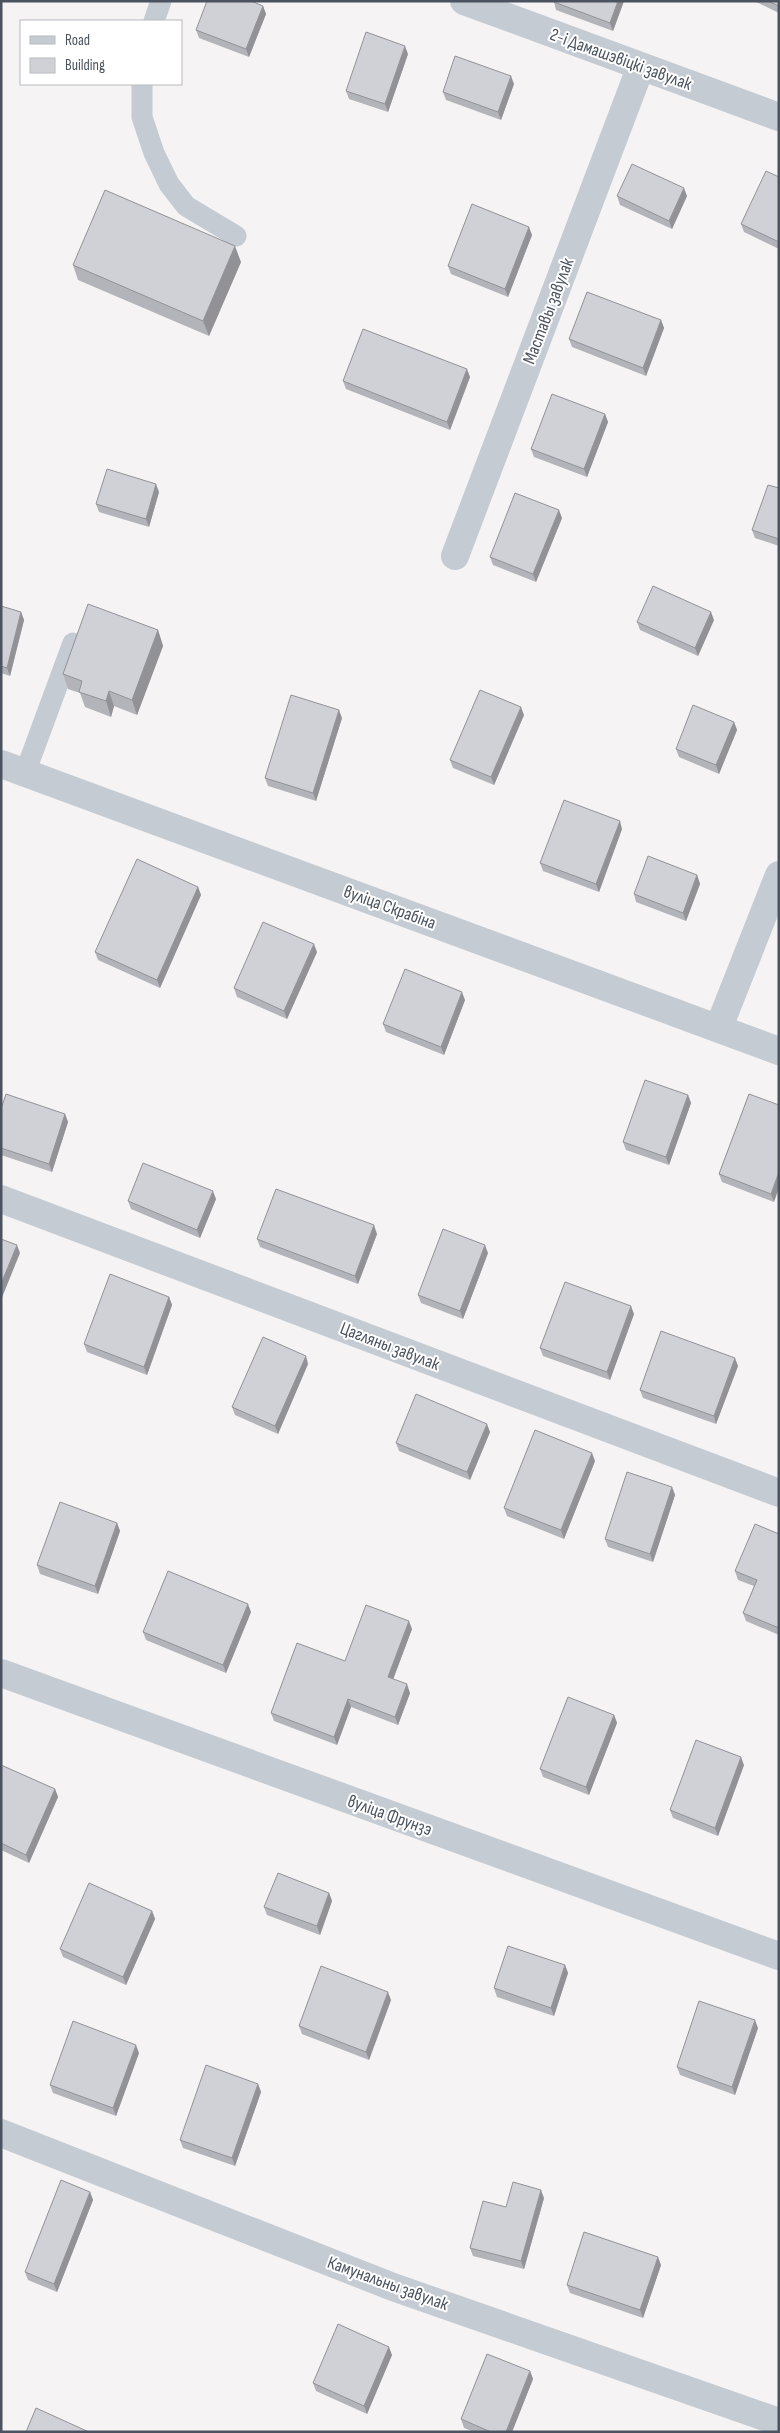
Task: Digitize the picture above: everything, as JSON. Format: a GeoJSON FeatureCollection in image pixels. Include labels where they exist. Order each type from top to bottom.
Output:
{"type":"FeatureCollection","features":[{"type":"Feature","properties":{"kind":"street","name":"2-і Дамашэвіцкі завулак"},"geometry":{"type":"LineString","coordinates":[[464,1],[779,117]]}},
{"type":"Feature","properties":{"kind":"street","name":"Маставы завулак"},"geometry":{"type":"LineString","coordinates":[[455,556],[641,66]]}},
{"type":"Feature","properties":{"kind":"street","name":"вуліца Скрабіна"},"geometry":{"type":"LineString","coordinates":[[13,769],[719,1027],[779,1051]]}},
{"type":"Feature","properties":{"kind":"street"},"geometry":{"type":"LineString","coordinates":[[719,1027],[779,875]]}},
{"type":"Feature","properties":{"kind":"street","name":"Цагляны завулак"},"geometry":{"type":"LineString","coordinates":[[1,1199],[779,1493]]}},
{"type":"Feature","properties":{"kind":"street","name":"вуліца Фрунзэ"},"geometry":{"type":"LineString","coordinates":[[1,1674],[779,1956]]}},
{"type":"Feature","properties":{"kind":"street","name":"Камунальны завулак"},"geometry":{"type":"LineString","coordinates":[[1,2133],[394,2287],[779,2422]]}},
{"type":"Feature","properties":{"kind":"lane"},"geometry":{"type":"LineString","coordinates":[[154,20],[161,1]]}},
{"type":"Feature","properties":{"kind":"lane"},"geometry":{"type":"LineString","coordinates":[[142,85],[142,117],[154,153],[170,184],[186,206],[236,236]]}},
{"type":"Feature","properties":{"kind":"lane"},"geometry":{"type":"LineString","coordinates":[[13,769],[73,643]]}},
{"type":"Feature","properties":{"kind":"building"},"geometry":{"type":"Polygon","coordinates":[[[207,1],[251,1],[263,6],[246,49],[196,30],[207,1]]]}},
{"type":"Feature","properties":{"kind":"building"},"geometry":{"type":"Polygon","coordinates":[[[554,1],[618,1],[610,23],[554,1]]]}},
{"type":"Feature","properties":{"kind":"building"},"geometry":{"type":"Polygon","coordinates":[[[768,1],[779,1],[779,6],[768,1]]]}},
{"type":"Feature","properties":{"kind":"building"},"geometry":{"type":"Polygon","coordinates":[[[366,32],[405,46],[385,104],[346,91],[366,32]]]}},
{"type":"Feature","properties":{"kind":"building"},"geometry":{"type":"Polygon","coordinates":[[[455,56],[511,76],[498,112],[443,92],[455,56]]]}},
{"type":"Feature","properties":{"kind":"building"},"geometry":{"type":"Polygon","coordinates":[[[632,164],[684,188],[669,221],[617,196],[632,164]]]}},
{"type":"Feature","properties":{"kind":"building"},"geometry":{"type":"Polygon","coordinates":[[[766,171],[779,177],[779,242],[741,224],[766,171]]]}},
{"type":"Feature","properties":{"kind":"building"},"geometry":{"type":"Polygon","coordinates":[[[105,190],[235,246],[203,321],[73,265],[105,190]]]}},
{"type":"Feature","properties":{"kind":"building"},"geometry":{"type":"Polygon","coordinates":[[[472,204],[529,227],[505,289],[448,266],[472,204]]]}},
{"type":"Feature","properties":{"kind":"building"},"geometry":{"type":"Polygon","coordinates":[[[587,292],[661,320],[643,368],[569,339],[587,292]]]}},
{"type":"Feature","properties":{"kind":"building"},"geometry":{"type":"Polygon","coordinates":[[[363,329],[467,369],[447,422],[343,381],[363,329]]]}},
{"type":"Feature","properties":{"kind":"building"},"geometry":{"type":"Polygon","coordinates":[[[552,394],[605,414],[584,469],[531,449],[552,394]]]}},
{"type":"Feature","properties":{"kind":"building"},"geometry":{"type":"Polygon","coordinates":[[[107,469],[156,484],[146,519],[96,504],[107,469]]]}},
{"type":"Feature","properties":{"kind":"building"},"geometry":{"type":"Polygon","coordinates":[[[768,485],[779,488],[779,539],[752,530],[768,485]]]}},
{"type":"Feature","properties":{"kind":"building"},"geometry":{"type":"Polygon","coordinates":[[[515,493],[559,510],[533,574],[490,557],[515,493]]]}},
{"type":"Feature","properties":{"kind":"building"},"geometry":{"type":"Polygon","coordinates":[[[653,586],[711,612],[695,648],[637,622],[653,586]]]}},
{"type":"Feature","properties":{"kind":"building"},"geometry":{"type":"Polygon","coordinates":[[[88,604],[158,630],[132,700],[109,691],[106,701],[79,692],[82,681],[63,674],[88,604]]]}},
{"type":"Feature","properties":{"kind":"building"},"geometry":{"type":"Polygon","coordinates":[[[1,606],[21,612],[7,668],[1,666],[1,606]]]}},
{"type":"Feature","properties":{"kind":"building"},"geometry":{"type":"Polygon","coordinates":[[[480,690],[521,707],[491,777],[450,760],[480,690]]]}},
{"type":"Feature","properties":{"kind":"building"},"geometry":{"type":"Polygon","coordinates":[[[291,695],[339,710],[313,793],[265,778],[291,695]]]}},
{"type":"Feature","properties":{"kind":"building"},"geometry":{"type":"Polygon","coordinates":[[[693,705],[734,722],[716,765],[676,749],[693,705]]]}},
{"type":"Feature","properties":{"kind":"building"},"geometry":{"type":"Polygon","coordinates":[[[564,800],[620,821],[596,884],[540,863],[564,800]]]}},
{"type":"Feature","properties":{"kind":"building"},"geometry":{"type":"Polygon","coordinates":[[[648,856],[697,875],[683,913],[634,894],[648,856]]]}},
{"type":"Feature","properties":{"kind":"building"},"geometry":{"type":"Polygon","coordinates":[[[137,859],[198,887],[157,980],[95,952],[137,859]]]}},
{"type":"Feature","properties":{"kind":"building"},"geometry":{"type":"Polygon","coordinates":[[[263,922],[314,944],[284,1011],[234,988],[263,922]]]}},
{"type":"Feature","properties":{"kind":"building"},"geometry":{"type":"Polygon","coordinates":[[[405,969],[462,992],[441,1047],[383,1024],[405,969]]]}},
{"type":"Feature","properties":{"kind":"building"},"geometry":{"type":"Polygon","coordinates":[[[645,1080],[688,1095],[666,1157],[623,1142],[645,1080]]]}},
{"type":"Feature","properties":{"kind":"building"},"geometry":{"type":"Polygon","coordinates":[[[6,1094],[65,1114],[49,1164],[1,1148],[1,1109],[6,1094]]]}},
{"type":"Feature","properties":{"kind":"building"},"geometry":{"type":"Polygon","coordinates":[[[749,1094],[779,1105],[779,1172],[771,1194],[719,1174],[749,1094]]]}},
{"type":"Feature","properties":{"kind":"building"},"geometry":{"type":"Polygon","coordinates":[[[143,1163],[213,1191],[197,1230],[128,1201],[143,1163]]]}},
{"type":"Feature","properties":{"kind":"building"},"geometry":{"type":"Polygon","coordinates":[[[276,1189],[374,1225],[355,1276],[257,1239],[276,1189]]]}},
{"type":"Feature","properties":{"kind":"building"},"geometry":{"type":"Polygon","coordinates":[[[443,1229],[485,1245],[460,1311],[418,1295],[443,1229]]]}},
{"type":"Feature","properties":{"kind":"building"},"geometry":{"type":"Polygon","coordinates":[[[1,1239],[17,1245],[1,1284],[1,1239]]]}},
{"type":"Feature","properties":{"kind":"building"},"geometry":{"type":"Polygon","coordinates":[[[110,1274],[169,1297],[144,1367],[84,1344],[110,1274]]]}},
{"type":"Feature","properties":{"kind":"building"},"geometry":{"type":"Polygon","coordinates":[[[565,1282],[631,1306],[607,1372],[540,1348],[565,1282]]]}},
{"type":"Feature","properties":{"kind":"building"},"geometry":{"type":"Polygon","coordinates":[[[661,1331],[735,1358],[714,1416],[640,1390],[661,1331]]]}},
{"type":"Feature","properties":{"kind":"building"},"geometry":{"type":"Polygon","coordinates":[[[263,1337],[306,1356],[275,1426],[232,1407],[263,1337]]]}},
{"type":"Feature","properties":{"kind":"building"},"geometry":{"type":"Polygon","coordinates":[[[416,1394],[487,1424],[467,1472],[396,1443],[416,1394]]]}},
{"type":"Feature","properties":{"kind":"building"},"geometry":{"type":"Polygon","coordinates":[[[535,1430],[592,1453],[561,1530],[504,1508],[535,1430]]]}},
{"type":"Feature","properties":{"kind":"building"},"geometry":{"type":"Polygon","coordinates":[[[627,1472],[672,1487],[650,1554],[605,1539],[627,1472]]]}},
{"type":"Feature","properties":{"kind":"building"},"geometry":{"type":"Polygon","coordinates":[[[60,1502],[117,1523],[95,1586],[37,1565],[60,1502]]]}},
{"type":"Feature","properties":{"kind":"building"},"geometry":{"type":"Polygon","coordinates":[[[755,1524],[779,1534],[779,1628],[743,1613],[757,1580],[735,1571],[755,1524]]]}},
{"type":"Feature","properties":{"kind":"building"},"geometry":{"type":"Polygon","coordinates":[[[168,1571],[248,1604],[223,1665],[143,1632],[168,1571]]]}},
{"type":"Feature","properties":{"kind":"building"},"geometry":{"type":"Polygon","coordinates":[[[366,1605],[409,1621],[388,1677],[407,1684],[395,1717],[348,1699],[334,1737],[271,1713],[297,1643],[345,1661],[366,1605]]]}},
{"type":"Feature","properties":{"kind":"building"},"geometry":{"type":"Polygon","coordinates":[[[568,1697],[614,1715],[586,1787],[540,1769],[568,1697]]]}},
{"type":"Feature","properties":{"kind":"building"},"geometry":{"type":"Polygon","coordinates":[[[696,1740],[741,1757],[715,1828],[670,1810],[696,1740]]]}},
{"type":"Feature","properties":{"kind":"building"},"geometry":{"type":"Polygon","coordinates":[[[1,1765],[55,1789],[26,1855],[1,1843],[1,1765]]]}},
{"type":"Feature","properties":{"kind":"building"},"geometry":{"type":"Polygon","coordinates":[[[278,1873],[329,1893],[317,1926],[264,1907],[278,1873]]]}},
{"type":"Feature","properties":{"kind":"building"},"geometry":{"type":"Polygon","coordinates":[[[89,1883],[152,1911],[123,1977],[60,1949],[89,1883]]]}},
{"type":"Feature","properties":{"kind":"building"},"geometry":{"type":"Polygon","coordinates":[[[508,1946],[565,1965],[551,2008],[494,1988],[508,1946]]]}},
{"type":"Feature","properties":{"kind":"building"},"geometry":{"type":"Polygon","coordinates":[[[321,1966],[388,1992],[366,2052],[299,2026],[321,1966]]]}},
{"type":"Feature","properties":{"kind":"building"},"geometry":{"type":"Polygon","coordinates":[[[699,2001],[755,2020],[732,2087],[677,2067],[699,2001]]]}},
{"type":"Feature","properties":{"kind":"building"},"geometry":{"type":"Polygon","coordinates":[[[73,2021],[136,2045],[113,2108],[50,2085],[73,2021]]]}},
{"type":"Feature","properties":{"kind":"building"},"geometry":{"type":"Polygon","coordinates":[[[206,2065],[258,2084],[232,2158],[180,2140],[206,2065]]]}},
{"type":"Feature","properties":{"kind":"building"},"geometry":{"type":"Polygon","coordinates":[[[61,2180],[90,2192],[54,2284],[25,2272],[61,2180]]]}},
{"type":"Feature","properties":{"kind":"building"},"geometry":{"type":"Polygon","coordinates":[[[513,2182],[541,2190],[521,2261],[470,2248],[483,2201],[506,2207],[513,2182]]]}},
{"type":"Feature","properties":{"kind":"building"},"geometry":{"type":"Polygon","coordinates":[[[584,2232],[658,2257],[640,2310],[567,2285],[584,2232]]]}},
{"type":"Feature","properties":{"kind":"building"},"geometry":{"type":"Polygon","coordinates":[[[338,2324],[389,2347],[364,2406],[313,2383],[338,2324]]]}},
{"type":"Feature","properties":{"kind":"building"},"geometry":{"type":"Polygon","coordinates":[[[487,2354],[530,2371],[506,2432],[491,2432],[461,2419],[487,2354]]]}},
{"type":"Feature","properties":{"kind":"building"},"geometry":{"type":"Polygon","coordinates":[[[36,2408],[89,2432],[26,2432],[36,2408]]]}}]}
